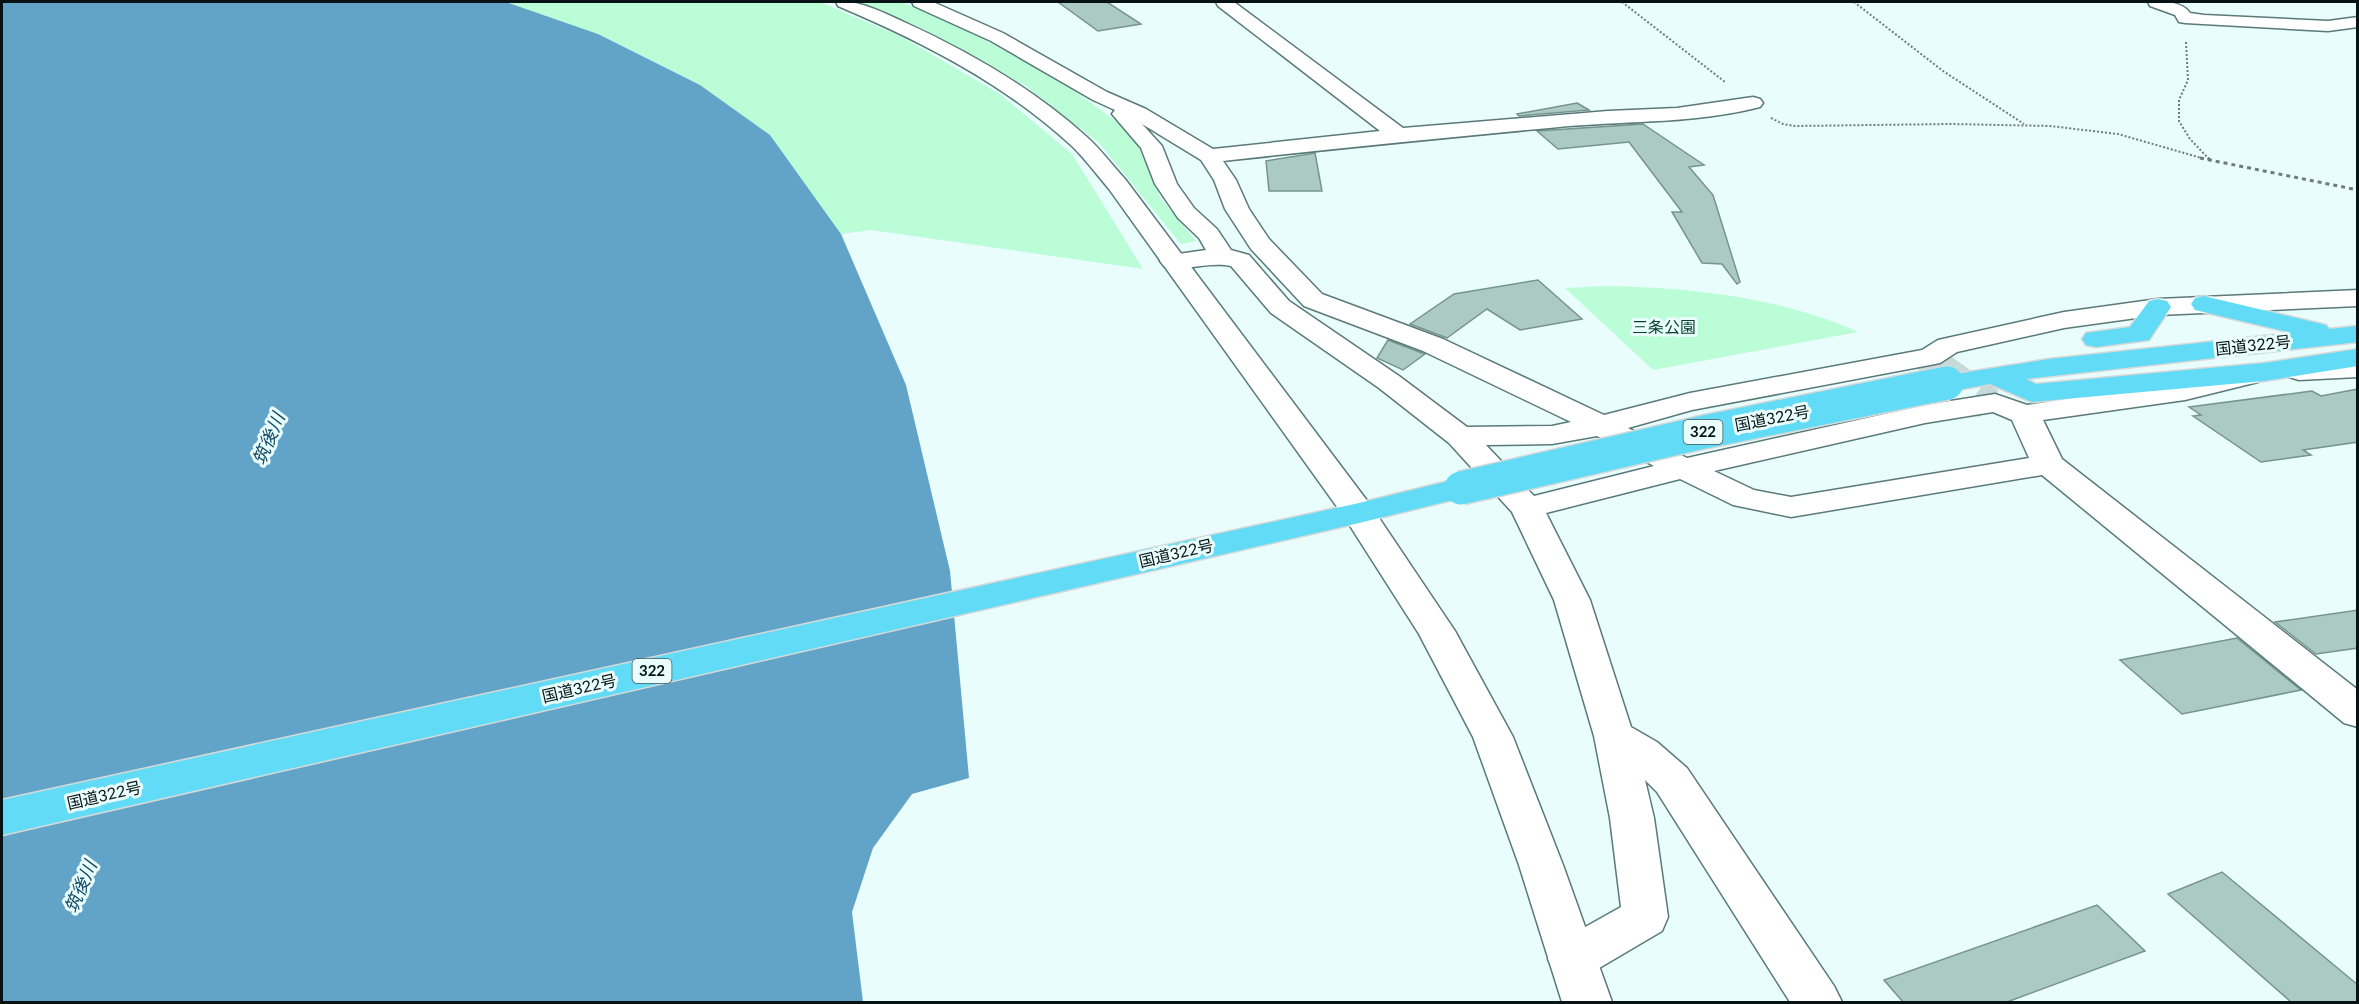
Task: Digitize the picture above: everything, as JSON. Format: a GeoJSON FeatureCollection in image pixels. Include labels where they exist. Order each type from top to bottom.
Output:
{"type":"FeatureCollection","features":[{"type":"Feature","properties":{"kind":"highway"},"geometry":{"type":"LineString","coordinates":[[2204,304],[2348,335]]}},
{"type":"Feature","properties":{"kind":"highway"},"geometry":{"type":"LineString","coordinates":[[1993,375],[2067,343],[2139,334],[2158,307]]}},
{"type":"Feature","properties":{"kind":"highway","name":"国道322号"},"geometry":{"type":"LineString","coordinates":[[2,818],[1359,513],[1704,432],[1993,375],[2348,335]]}},
{"type":"Feature","properties":{"kind":"highway"},"geometry":{"type":"LineString","coordinates":[[1993,375],[2032,393],[2264,372],[2358,357]]}},
{"type":"Feature","properties":{"kind":"street"},"geometry":{"type":"LineString","coordinates":[[844,2],[970,62],[1044,111],[1082,144],[1118,184],[1359,513],[1436,631],[1493,737],[1541,865],[1587,1002]]}},
{"type":"Feature","properties":{"kind":"street"},"geometry":{"type":"LineString","coordinates":[[920,2],[997,37],[1100,96],[1139,113],[1209,156],[1225,180],[1237,209],[1260,244],[1313,300],[1433,345],[1535,392],[1745,498],[1791,507],[2048,464]]}},
{"type":"Feature","properties":{"kind":"street"},"geometry":{"type":"LineString","coordinates":[[1224,2],[1399,135]]}},
{"type":"Feature","properties":{"kind":"street"},"geometry":{"type":"LineString","coordinates":[[2156,2],[2181,12],[2185,18],[2328,26],[2358,22]]}},
{"type":"Feature","properties":{"kind":"street"},"geometry":{"type":"LineString","coordinates":[[1100,96],[1129,120],[1151,146],[1167,184],[1186,213],[1208,234],[1222,256]]}},
{"type":"Feature","properties":{"kind":"street"},"geometry":{"type":"LineString","coordinates":[[1209,156],[1399,135],[1608,117],[1677,114],[1752,103]]}},
{"type":"Feature","properties":{"kind":"street"},"geometry":{"type":"LineString","coordinates":[[1173,261],[1222,256],[1240,260],[1280,307],[1389,382],[1460,436],[1527,508],[1572,600],[1614,736],[1632,818],[1645,917],[1572,959]]}},
{"type":"Feature","properties":{"kind":"street"},"geometry":{"type":"LineString","coordinates":[[1460,436],[1552,435],[1599,426],[1690,402],[1930,357],[1948,346],[2064,320],[2158,307],[2358,298]]}},
{"type":"Feature","properties":{"kind":"street"},"geometry":{"type":"LineString","coordinates":[[1527,508],[1683,468],[1925,414],[1995,403],[2025,414],[2185,391],[2264,372],[2358,368]]}},
{"type":"Feature","properties":{"kind":"street"},"geometry":{"type":"LineString","coordinates":[[2025,414],[2048,464],[2358,712]]}},
{"type":"Feature","properties":{"kind":"street"},"geometry":{"type":"LineString","coordinates":[[1614,736],[1642,753],[1672,780],[1817,1002]]}},
{"type":"Feature","properties":{"kind":"path"},"geometry":{"type":"LineString","coordinates":[[1622,2],[1773,120],[1795,126],[2025,124],[2118,134],[2212,161],[2358,190]]}},
{"type":"Feature","properties":{"kind":"path"},"geometry":{"type":"LineString","coordinates":[[1854,2],[1943,71],[2025,124]]}},
{"type":"Feature","properties":{"kind":"path"},"geometry":{"type":"LineString","coordinates":[[2185,18],[2188,80],[2179,100],[2179,121],[2190,139],[2212,161]]}},
{"type":"Feature","properties":{"kind":"green space"},"geometry":{"type":"Polygon","coordinates":[[[506,2],[820,2],[902,37],[1000,94],[1072,154],[1143,269],[871,230],[841,234],[770,135],[700,85],[598,34],[506,2]]]}},
{"type":"Feature","properties":{"kind":"green space"},"geometry":{"type":"Polygon","coordinates":[[[856,2],[901,2],[947,20],[1060,80],[1132,133],[1161,199],[1196,241],[1181,244],[1099,143],[1026,86],[923,29],[856,2]]]}},
{"type":"Feature","properties":{"kind":"green space","name":"三条公園"},"geometry":{"type":"Polygon","coordinates":[[[1606,286],[1669,289],[1735,297],[1799,311],[1830,320],[1858,332],[1653,370],[1565,288],[1606,286]]]}},
{"type":"Feature","properties":{"kind":"water","name":"筑後川"},"geometry":{"type":"Polygon","coordinates":[[[2,2],[506,2],[598,34],[700,85],[770,135],[841,234],[906,385],[950,571],[969,778],[912,794],[873,848],[852,912],[863,1002],[2,1002],[2,2]]]}},
{"type":"Feature","properties":{"kind":"building"},"geometry":{"type":"Polygon","coordinates":[[[1058,2],[1107,2],[1141,24],[1098,31],[1058,2]]]}},
{"type":"Feature","properties":{"kind":"building"},"geometry":{"type":"Polygon","coordinates":[[[1577,103],[1589,110],[1519,116],[1517,114],[1577,103]]]}},
{"type":"Feature","properties":{"kind":"building"},"geometry":{"type":"Polygon","coordinates":[[[1643,124],[1704,165],[1689,167],[1713,195],[1740,282],[1737,284],[1722,264],[1702,263],[1672,212],[1682,212],[1629,142],[1558,149],[1537,131],[1643,124]]]}},
{"type":"Feature","properties":{"kind":"building"},"geometry":{"type":"Polygon","coordinates":[[[1315,153],[1322,191],[1269,191],[1266,161],[1315,153]]]}},
{"type":"Feature","properties":{"kind":"building"},"geometry":{"type":"Polygon","coordinates":[[[1538,280],[1582,319],[1520,330],[1487,309],[1447,338],[1410,324],[1454,294],[1538,280]]]}},
{"type":"Feature","properties":{"kind":"building"},"geometry":{"type":"Polygon","coordinates":[[[1388,340],[1425,354],[1403,370],[1377,358],[1388,340]]]}},
{"type":"Feature","properties":{"kind":"building"},"geometry":{"type":"Polygon","coordinates":[[[2358,389],[2358,442],[2303,450],[2311,455],[2261,462],[2193,416],[2201,415],[2189,407],[2312,391],[2321,396],[2358,389]]]}},
{"type":"Feature","properties":{"kind":"building"},"geometry":{"type":"Polygon","coordinates":[[[2358,610],[2358,648],[2316,654],[2275,622],[2358,610]]]}},
{"type":"Feature","properties":{"kind":"building"},"geometry":{"type":"Polygon","coordinates":[[[2237,638],[2301,690],[2182,714],[2120,660],[2237,638]]]}},
{"type":"Feature","properties":{"kind":"building"},"geometry":{"type":"Polygon","coordinates":[[[2222,872],[2358,985],[2358,1002],[2291,1002],[2168,894],[2222,872]]]}},
{"type":"Feature","properties":{"kind":"building"},"geometry":{"type":"Polygon","coordinates":[[[2097,905],[2145,951],[2007,1002],[1903,1002],[1884,980],[2097,905]]]}},
{"type":"Feature","properties":{"kind":"tunnel"},"geometry":{"type":"LineString","coordinates":[[1924,358],[1938,368]]}},
{"type":"Feature","properties":{"kind":"tunnel"},"geometry":{"type":"LineString","coordinates":[[1936,366],[1989,404]]}}]}
